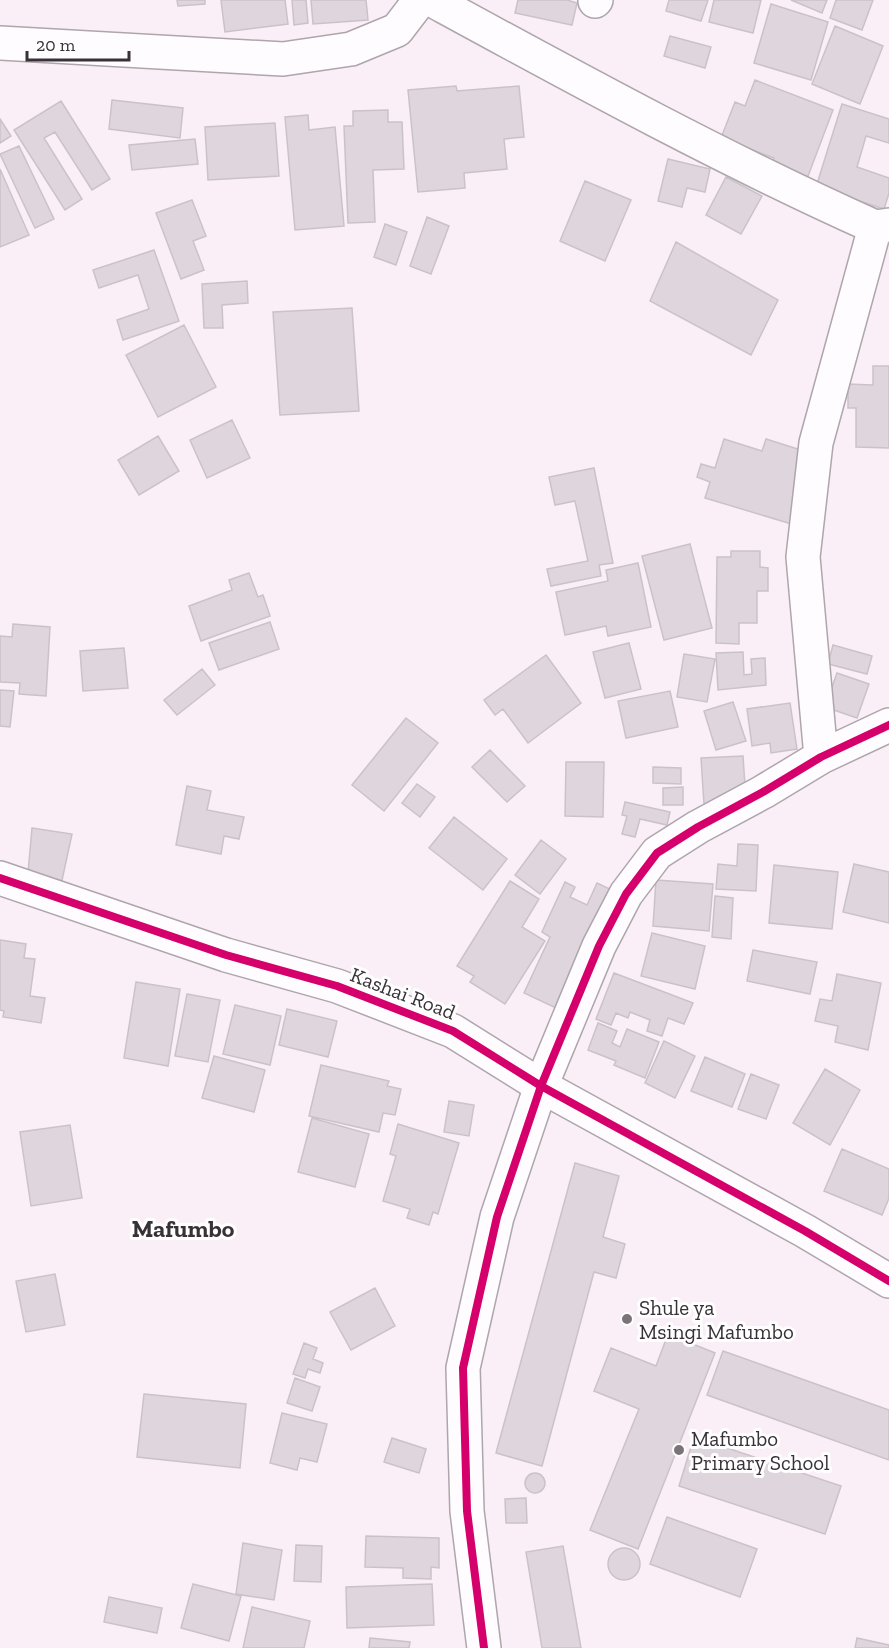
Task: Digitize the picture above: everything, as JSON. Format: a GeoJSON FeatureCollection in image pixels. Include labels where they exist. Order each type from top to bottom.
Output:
{"type":"FeatureCollection","features":[{"type":"Feature","properties":{"kind":"street"},"geometry":{"type":"LineString","coordinates":[[0,44],[283,59],[351,50],[397,30],[420,0]]}},
{"type":"Feature","properties":{"kind":"street"},"geometry":{"type":"LineString","coordinates":[[432,0],[620,103],[743,166],[882,226],[816,443],[803,557],[820,757]]}},
{"type":"Feature","properties":{"kind":"street"},"geometry":{"type":"LineString","coordinates":[[484,1648],[467,1511],[463,1368],[497,1217],[541,1086],[599,946],[626,894],[657,853],[820,757],[889,725]]}},
{"type":"Feature","properties":{"kind":"street","name":"Kashai Road"},"geometry":{"type":"LineString","coordinates":[[0,878],[226,955],[348,990],[453,1031],[541,1086],[805,1231],[889,1281]]}},
{"type":"Feature","properties":{"kind":"building"},"geometry":{"type":"Polygon","coordinates":[[[177,0],[205,0],[205,4],[178,6],[177,0]]]}},
{"type":"Feature","properties":{"kind":"building"},"geometry":{"type":"Polygon","coordinates":[[[221,0],[285,0],[288,24],[225,32],[221,0]]]}},
{"type":"Feature","properties":{"kind":"building"},"geometry":{"type":"Polygon","coordinates":[[[292,0],[306,0],[308,23],[294,25],[292,0]]]}},
{"type":"Feature","properties":{"kind":"building"},"geometry":{"type":"Polygon","coordinates":[[[311,0],[366,0],[368,20],[313,24],[311,0]]]}},
{"type":"Feature","properties":{"kind":"building"},"geometry":{"type":"Polygon","coordinates":[[[518,0],[567,0],[577,3],[572,25],[515,13],[518,0]]]}},
{"type":"Feature","properties":{"kind":"building"},"geometry":{"type":"Polygon","coordinates":[[[669,0],[708,0],[701,21],[666,11],[669,0]]]}},
{"type":"Feature","properties":{"kind":"building"},"geometry":{"type":"Polygon","coordinates":[[[714,0],[761,0],[753,33],[709,22],[714,0]]]}},
{"type":"Feature","properties":{"kind":"building"},"geometry":{"type":"Polygon","coordinates":[[[791,0],[827,0],[822,13],[791,0]]]}},
{"type":"Feature","properties":{"kind":"building"},"geometry":{"type":"Polygon","coordinates":[[[836,0],[873,0],[862,30],[830,18],[836,0]]]}},
{"type":"Feature","properties":{"kind":"building"},"geometry":{"type":"Polygon","coordinates":[[[771,4],[828,22],[811,80],[754,63],[771,4]]]}},
{"type":"Feature","properties":{"kind":"building"},"geometry":{"type":"Polygon","coordinates":[[[835,26],[883,46],[860,104],[812,84],[835,26]]]}},
{"type":"Feature","properties":{"kind":"building"},"geometry":{"type":"Polygon","coordinates":[[[670,36],[711,47],[705,68],[664,56],[670,36]]]}},
{"type":"Feature","properties":{"kind":"building"},"geometry":{"type":"Polygon","coordinates":[[[755,80],[833,110],[805,184],[770,170],[774,158],[721,138],[735,102],[745,106],[755,80]]]}},
{"type":"Feature","properties":{"kind":"building"},"geometry":{"type":"Polygon","coordinates":[[[456,86],[457,91],[519,86],[524,137],[504,139],[507,169],[464,173],[465,188],[418,192],[408,90],[456,86]]]}},
{"type":"Feature","properties":{"kind":"building"},"geometry":{"type":"Polygon","coordinates":[[[112,100],[183,108],[180,138],[109,129],[112,100]]]}},
{"type":"Feature","properties":{"kind":"building"},"geometry":{"type":"Polygon","coordinates":[[[61,101],[110,179],[92,190],[55,132],[44,138],[82,199],[65,210],[14,130],[61,101]]]}},
{"type":"Feature","properties":{"kind":"building"},"geometry":{"type":"Polygon","coordinates":[[[842,104],[889,119],[889,143],[866,136],[857,167],[889,178],[889,193],[884,209],[816,187],[842,104]]]}},
{"type":"Feature","properties":{"kind":"building"},"geometry":{"type":"Polygon","coordinates":[[[388,110],[388,122],[402,122],[404,169],[373,170],[375,222],[348,223],[344,126],[353,126],[353,111],[388,110]]]}},
{"type":"Feature","properties":{"kind":"building"},"geometry":{"type":"Polygon","coordinates":[[[308,115],[309,130],[335,127],[344,226],[295,230],[285,117],[308,115]]]}},
{"type":"Feature","properties":{"kind":"building"},"geometry":{"type":"Polygon","coordinates":[[[0,119],[11,136],[0,143],[0,119]]]}},
{"type":"Feature","properties":{"kind":"building"},"geometry":{"type":"Polygon","coordinates":[[[275,123],[279,176],[208,180],[205,127],[275,123]]]}},
{"type":"Feature","properties":{"kind":"building"},"geometry":{"type":"Polygon","coordinates":[[[195,139],[198,164],[132,170],[129,145],[195,139]]]}},
{"type":"Feature","properties":{"kind":"building"},"geometry":{"type":"Polygon","coordinates":[[[19,146],[54,219],[35,228],[0,154],[19,146]]]}},
{"type":"Feature","properties":{"kind":"building"},"geometry":{"type":"Polygon","coordinates":[[[668,159],[710,169],[705,192],[687,188],[682,207],[658,201],[668,159]]]}},
{"type":"Feature","properties":{"kind":"building"},"geometry":{"type":"Polygon","coordinates":[[[0,169],[29,235],[0,247],[0,169]]]}},
{"type":"Feature","properties":{"kind":"building"},"geometry":{"type":"Polygon","coordinates":[[[726,177],[762,196],[741,234],[706,215],[726,177]]]}},
{"type":"Feature","properties":{"kind":"building"},"geometry":{"type":"Polygon","coordinates":[[[585,181],[631,200],[605,261],[560,241],[585,181]]]}},
{"type":"Feature","properties":{"kind":"building"},"geometry":{"type":"Polygon","coordinates":[[[192,200],[206,236],[193,241],[204,270],[181,279],[156,213],[192,200]]]}},
{"type":"Feature","properties":{"kind":"building"},"geometry":{"type":"Polygon","coordinates":[[[427,217],[449,226],[431,274],[410,266],[427,217]]]}},
{"type":"Feature","properties":{"kind":"building"},"geometry":{"type":"Polygon","coordinates":[[[385,224],[407,232],[396,265],[374,257],[385,224]]]}},
{"type":"Feature","properties":{"kind":"building"},"geometry":{"type":"Polygon","coordinates":[[[676,242],[778,300],[751,355],[650,301],[676,242]]]}},
{"type":"Feature","properties":{"kind":"building"},"geometry":{"type":"Polygon","coordinates":[[[154,250],[179,321],[123,340],[117,320],[149,309],[138,275],[99,288],[93,270],[154,250]]]}},
{"type":"Feature","properties":{"kind":"building"},"geometry":{"type":"Polygon","coordinates":[[[247,281],[248,303],[222,305],[223,328],[204,328],[202,284],[247,281]]]}},
{"type":"Feature","properties":{"kind":"building"},"geometry":{"type":"Polygon","coordinates":[[[352,308],[359,411],[280,415],[273,312],[352,308]]]}},
{"type":"Feature","properties":{"kind":"building"},"geometry":{"type":"Polygon","coordinates":[[[184,325],[216,387],[158,417],[126,355],[184,325]]]}},
{"type":"Feature","properties":{"kind":"building"},"geometry":{"type":"Polygon","coordinates":[[[873,366],[889,366],[889,448],[856,447],[856,408],[848,408],[848,384],[873,385],[873,366]]]}},
{"type":"Feature","properties":{"kind":"building"},"geometry":{"type":"Polygon","coordinates":[[[232,420],[250,458],[207,478],[190,440],[232,420]]]}},
{"type":"Feature","properties":{"kind":"building"},"geometry":{"type":"Polygon","coordinates":[[[158,436],[179,471],[139,495],[118,460],[158,436]]]}},
{"type":"Feature","properties":{"kind":"building"},"geometry":{"type":"Polygon","coordinates":[[[724,439],[762,451],[766,439],[804,451],[794,485],[806,489],[795,525],[705,498],[710,482],[697,477],[701,464],[715,468],[724,439]]]}},
{"type":"Feature","properties":{"kind":"building"},"geometry":{"type":"Polygon","coordinates":[[[594,468],[613,563],[599,565],[601,576],[551,586],[547,569],[588,561],[575,501],[555,505],[549,477],[594,468]]]}},
{"type":"Feature","properties":{"kind":"building"},"geometry":{"type":"Polygon","coordinates":[[[690,544],[712,628],[664,640],[642,556],[690,544]]]}},
{"type":"Feature","properties":{"kind":"building"},"geometry":{"type":"Polygon","coordinates":[[[731,551],[760,551],[760,567],[768,568],[768,591],[757,591],[757,623],[739,623],[739,644],[716,643],[717,557],[731,557],[731,551]]]}},
{"type":"Feature","properties":{"kind":"building"},"geometry":{"type":"Polygon","coordinates":[[[638,563],[651,627],[608,636],[606,626],[565,635],[556,592],[608,581],[606,570],[638,563]]]}},
{"type":"Feature","properties":{"kind":"building"},"geometry":{"type":"Polygon","coordinates":[[[249,573],[258,597],[263,595],[270,616],[201,641],[189,606],[232,590],[229,580],[249,573]]]}},
{"type":"Feature","properties":{"kind":"building"},"geometry":{"type":"Polygon","coordinates":[[[270,622],[279,649],[219,670],[209,643],[270,622]]]}},
{"type":"Feature","properties":{"kind":"building"},"geometry":{"type":"Polygon","coordinates":[[[13,624],[50,627],[46,696],[19,694],[20,683],[0,682],[0,636],[12,637],[13,624]]]}},
{"type":"Feature","properties":{"kind":"building"},"geometry":{"type":"Polygon","coordinates":[[[629,643],[641,689],[605,698],[593,652],[629,643]]]}},
{"type":"Feature","properties":{"kind":"building"},"geometry":{"type":"Polygon","coordinates":[[[833,645],[872,656],[867,674],[828,664],[833,645]]]}},
{"type":"Feature","properties":{"kind":"building"},"geometry":{"type":"Polygon","coordinates":[[[124,648],[128,688],[83,691],[80,651],[124,648]]]}},
{"type":"Feature","properties":{"kind":"building"},"geometry":{"type":"Polygon","coordinates":[[[743,652],[744,675],[752,674],[751,659],[765,658],[766,685],[718,690],[716,653],[743,652]]]}},
{"type":"Feature","properties":{"kind":"building"},"geometry":{"type":"Polygon","coordinates":[[[684,654],[715,659],[707,702],[677,697],[684,654]]]}},
{"type":"Feature","properties":{"kind":"building"},"geometry":{"type":"Polygon","coordinates":[[[546,655],[581,703],[528,743],[503,709],[495,715],[484,700],[546,655]]]}},
{"type":"Feature","properties":{"kind":"building"},"geometry":{"type":"Polygon","coordinates":[[[202,669],[215,685],[177,715],[164,700],[202,669]]]}},
{"type":"Feature","properties":{"kind":"building"},"geometry":{"type":"Polygon","coordinates":[[[837,673],[869,684],[857,718],[825,707],[837,673]]]}},
{"type":"Feature","properties":{"kind":"building"},"geometry":{"type":"Polygon","coordinates":[[[0,690],[14,691],[10,727],[0,726],[0,690]]]}},
{"type":"Feature","properties":{"kind":"building"},"geometry":{"type":"Polygon","coordinates":[[[670,691],[678,727],[626,738],[618,701],[670,691]]]}},
{"type":"Feature","properties":{"kind":"building"},"geometry":{"type":"Polygon","coordinates":[[[733,702],[746,741],[716,750],[704,711],[733,702]]]}},
{"type":"Feature","properties":{"kind":"building"},"geometry":{"type":"Polygon","coordinates":[[[790,703],[797,749],[771,753],[770,743],[752,746],[747,709],[790,703]]]}},
{"type":"Feature","properties":{"kind":"building"},"geometry":{"type":"Polygon","coordinates":[[[406,718],[438,743],[384,811],[352,785],[406,718]]]}},
{"type":"Feature","properties":{"kind":"building"},"geometry":{"type":"Polygon","coordinates":[[[490,750],[525,786],[507,802],[472,767],[490,750]]]}},
{"type":"Feature","properties":{"kind":"building"},"geometry":{"type":"Polygon","coordinates":[[[743,756],[746,801],[704,804],[701,758],[743,756]]]}},
{"type":"Feature","properties":{"kind":"building"},"geometry":{"type":"Polygon","coordinates":[[[566,762],[604,762],[603,817],[565,816],[566,762]]]}},
{"type":"Feature","properties":{"kind":"building"},"geometry":{"type":"Polygon","coordinates":[[[653,767],[681,768],[681,784],[653,783],[653,767]]]}},
{"type":"Feature","properties":{"kind":"building"},"geometry":{"type":"Polygon","coordinates":[[[417,784],[435,797],[420,817],[402,803],[417,784]]]}},
{"type":"Feature","properties":{"kind":"building"},"geometry":{"type":"Polygon","coordinates":[[[187,786],[211,791],[207,810],[244,817],[239,839],[224,836],[221,854],[176,845],[187,786]]]}},
{"type":"Feature","properties":{"kind":"building"},"geometry":{"type":"Polygon","coordinates":[[[683,787],[683,805],[663,805],[663,788],[683,787]]]}},
{"type":"Feature","properties":{"kind":"building"},"geometry":{"type":"Polygon","coordinates":[[[625,802],[670,812],[667,825],[640,819],[635,837],[622,834],[627,816],[622,815],[625,802]]]}},
{"type":"Feature","properties":{"kind":"building"},"geometry":{"type":"Polygon","coordinates":[[[454,817],[507,859],[483,890],[429,848],[454,817]]]}},
{"type":"Feature","properties":{"kind":"building"},"geometry":{"type":"Polygon","coordinates":[[[32,828],[72,834],[61,885],[28,873],[32,828]]]}},
{"type":"Feature","properties":{"kind":"building"},"geometry":{"type":"Polygon","coordinates":[[[541,840],[566,859],[540,894],[515,875],[541,840]]]}},
{"type":"Feature","properties":{"kind":"building"},"geometry":{"type":"Polygon","coordinates":[[[738,844],[758,845],[756,891],[716,889],[718,864],[737,866],[738,844]]]}},
{"type":"Feature","properties":{"kind":"building"},"geometry":{"type":"Polygon","coordinates":[[[854,864],[889,872],[889,923],[843,912],[854,864]]]}},
{"type":"Feature","properties":{"kind":"building"},"geometry":{"type":"Polygon","coordinates":[[[774,865],[838,872],[832,929],[769,923],[774,865]]]}},
{"type":"Feature","properties":{"kind":"building"},"geometry":{"type":"Polygon","coordinates":[[[656,880],[713,884],[709,931],[653,926],[656,880]]]}},
{"type":"Feature","properties":{"kind":"building"},"geometry":{"type":"Polygon","coordinates":[[[510,881],[539,899],[522,927],[545,941],[505,1004],[470,982],[474,976],[457,966],[510,881]]]}},
{"type":"Feature","properties":{"kind":"building"},"geometry":{"type":"Polygon","coordinates":[[[565,882],[575,887],[570,897],[587,905],[597,883],[612,890],[556,1008],[524,993],[550,937],[542,932],[565,882]]]}},
{"type":"Feature","properties":{"kind":"building"},"geometry":{"type":"Polygon","coordinates":[[[715,896],[733,898],[731,939],[712,937],[715,896]]]}},
{"type":"Feature","properties":{"kind":"building"},"geometry":{"type":"Polygon","coordinates":[[[652,933],[705,946],[695,989],[641,976],[652,933]]]}},
{"type":"Feature","properties":{"kind":"building"},"geometry":{"type":"Polygon","coordinates":[[[0,940],[26,944],[24,958],[35,959],[30,996],[45,998],[41,1023],[3,1017],[4,1011],[0,1010],[0,940]]]}},
{"type":"Feature","properties":{"kind":"building"},"geometry":{"type":"Polygon","coordinates":[[[753,950],[817,962],[810,994],[747,981],[753,950]]]}},
{"type":"Feature","properties":{"kind":"building"},"geometry":{"type":"Polygon","coordinates":[[[614,973],[693,1003],[684,1024],[668,1018],[662,1036],[647,1031],[650,1020],[630,1012],[628,1018],[616,1013],[611,1025],[596,1019],[614,973]]]}},
{"type":"Feature","properties":{"kind":"building"},"geometry":{"type":"Polygon","coordinates":[[[837,974],[881,983],[868,1050],[835,1042],[838,1026],[815,1021],[820,999],[832,1001],[837,974]]]}},
{"type":"Feature","properties":{"kind":"building"},"geometry":{"type":"Polygon","coordinates":[[[136,982],[180,989],[168,1066],[124,1058],[136,982]]]}},
{"type":"Feature","properties":{"kind":"building"},"geometry":{"type":"Polygon","coordinates":[[[187,994],[220,1000],[208,1062],[175,1056],[187,994]]]}},
{"type":"Feature","properties":{"kind":"building"},"geometry":{"type":"Polygon","coordinates":[[[235,1005],[281,1016],[270,1065],[223,1054],[235,1005]]]}},
{"type":"Feature","properties":{"kind":"building"},"geometry":{"type":"Polygon","coordinates":[[[287,1009],[337,1021],[328,1057],[279,1045],[287,1009]]]}},
{"type":"Feature","properties":{"kind":"building"},"geometry":{"type":"Polygon","coordinates":[[[598,1023],[617,1031],[612,1043],[620,1047],[627,1029],[659,1042],[645,1078],[614,1065],[616,1061],[588,1050],[598,1023]]]}},
{"type":"Feature","properties":{"kind":"building"},"geometry":{"type":"Polygon","coordinates":[[[664,1041],[695,1056],[675,1098],[645,1083],[664,1041]]]}},
{"type":"Feature","properties":{"kind":"building"},"geometry":{"type":"Polygon","coordinates":[[[214,1056],[265,1070],[254,1112],[202,1098],[214,1056]]]}},
{"type":"Feature","properties":{"kind":"building"},"geometry":{"type":"Polygon","coordinates":[[[705,1057],[745,1074],[732,1107],[691,1091],[705,1057]]]}},
{"type":"Feature","properties":{"kind":"building"},"geometry":{"type":"Polygon","coordinates":[[[321,1065],[389,1081],[387,1086],[401,1089],[395,1115],[383,1113],[379,1132],[309,1116],[321,1065]]]}},
{"type":"Feature","properties":{"kind":"building"},"geometry":{"type":"Polygon","coordinates":[[[825,1069],[860,1090],[830,1145],[793,1123],[825,1069]]]}},
{"type":"Feature","properties":{"kind":"building"},"geometry":{"type":"Polygon","coordinates":[[[751,1074],[779,1085],[766,1119],[738,1109],[751,1074]]]}},
{"type":"Feature","properties":{"kind":"building"},"geometry":{"type":"Polygon","coordinates":[[[449,1101],[474,1105],[469,1136],[444,1132],[449,1101]]]}},
{"type":"Feature","properties":{"kind":"building"},"geometry":{"type":"Polygon","coordinates":[[[312,1118],[369,1134],[355,1187],[298,1172],[312,1118]]]}},
{"type":"Feature","properties":{"kind":"building"},"geometry":{"type":"Polygon","coordinates":[[[398,1124],[459,1143],[438,1214],[433,1212],[429,1225],[407,1218],[410,1209],[383,1201],[396,1156],[390,1154],[398,1124]]]}},
{"type":"Feature","properties":{"kind":"building"},"geometry":{"type":"Polygon","coordinates":[[[70,1125],[82,1198],[31,1206],[20,1132],[70,1125]]]}},
{"type":"Feature","properties":{"kind":"building"},"geometry":{"type":"Polygon","coordinates":[[[842,1149],[889,1169],[889,1198],[882,1215],[824,1191],[842,1149]]]}},
{"type":"Feature","properties":{"kind":"building"},"geometry":{"type":"Polygon","coordinates":[[[575,1163],[619,1176],[603,1237],[625,1244],[616,1278],[594,1272],[542,1466],[496,1453],[575,1163]]]}},
{"type":"Feature","properties":{"kind":"building"},"geometry":{"type":"Polygon","coordinates":[[[55,1274],[65,1325],[26,1332],[16,1281],[55,1274]]]}},
{"type":"Feature","properties":{"kind":"building"},"geometry":{"type":"Polygon","coordinates":[[[375,1288],[395,1326],[351,1350],[330,1312],[375,1288]]]}},
{"type":"Feature","properties":{"kind":"building"},"geometry":{"type":"Polygon","coordinates":[[[668,1334],[715,1353],[638,1549],[590,1530],[639,1409],[594,1391],[611,1348],[656,1366],[668,1334]]]}},
{"type":"Feature","properties":{"kind":"building"},"geometry":{"type":"Polygon","coordinates":[[[304,1343],[317,1348],[313,1359],[323,1363],[320,1373],[308,1369],[305,1378],[293,1374],[304,1343]]]}},
{"type":"Feature","properties":{"kind":"building"},"geometry":{"type":"Polygon","coordinates":[[[723,1351],[889,1410],[889,1460],[707,1395],[723,1351]]]}},
{"type":"Feature","properties":{"kind":"building"},"geometry":{"type":"Polygon","coordinates":[[[295,1378],[320,1387],[312,1411],[287,1403],[295,1378]]]}},
{"type":"Feature","properties":{"kind":"building"},"geometry":{"type":"Polygon","coordinates":[[[144,1394],[246,1404],[240,1468],[137,1457],[144,1394]]]}},
{"type":"Feature","properties":{"kind":"building"},"geometry":{"type":"Polygon","coordinates":[[[282,1413],[327,1424],[317,1462],[300,1458],[297,1470],[270,1463],[282,1413]]]}},
{"type":"Feature","properties":{"kind":"building"},"geometry":{"type":"Polygon","coordinates":[[[694,1437],[841,1486],[825,1534],[679,1486],[694,1437]]]}},
{"type":"Feature","properties":{"kind":"building"},"geometry":{"type":"Polygon","coordinates":[[[392,1438],[426,1449],[419,1473],[384,1462],[392,1438]]]}},
{"type":"Feature","properties":{"kind":"building"},"geometry":{"type":"Polygon","coordinates":[[[535,1473],[542,1476],[545,1483],[542,1490],[535,1493],[528,1490],[525,1483],[528,1476],[535,1473]]]}},
{"type":"Feature","properties":{"kind":"building"},"geometry":{"type":"Polygon","coordinates":[[[526,1498],[527,1523],[506,1523],[505,1499],[526,1498]]]}},
{"type":"Feature","properties":{"kind":"building"},"geometry":{"type":"Polygon","coordinates":[[[667,1517],[757,1549],[740,1597],[650,1564],[667,1517]]]}},
{"type":"Feature","properties":{"kind":"building"},"geometry":{"type":"Polygon","coordinates":[[[366,1536],[439,1538],[439,1568],[431,1567],[431,1579],[403,1578],[403,1568],[365,1567],[366,1536]]]}},
{"type":"Feature","properties":{"kind":"building"},"geometry":{"type":"Polygon","coordinates":[[[243,1543],[282,1550],[274,1600],[236,1594],[243,1543]]]}},
{"type":"Feature","properties":{"kind":"building"},"geometry":{"type":"Polygon","coordinates":[[[296,1545],[322,1546],[321,1582],[294,1581],[296,1545]]]}},
{"type":"Feature","properties":{"kind":"building"},"geometry":{"type":"Polygon","coordinates":[[[563,1546],[581,1648],[542,1648],[526,1552],[563,1546]]]}},
{"type":"Feature","properties":{"kind":"building"},"geometry":{"type":"Polygon","coordinates":[[[624,1548],[635,1553],[640,1564],[635,1575],[624,1580],[613,1575],[608,1564],[613,1553],[624,1548]]]}},
{"type":"Feature","properties":{"kind":"building"},"geometry":{"type":"Polygon","coordinates":[[[193,1584],[241,1596],[229,1641],[181,1628],[193,1584]]]}},
{"type":"Feature","properties":{"kind":"building"},"geometry":{"type":"Polygon","coordinates":[[[432,1584],[434,1625],[347,1628],[346,1587],[432,1584]]]}},
{"type":"Feature","properties":{"kind":"building"},"geometry":{"type":"Polygon","coordinates":[[[109,1597],[162,1608],[157,1633],[104,1622],[109,1597]]]}},
{"type":"Feature","properties":{"kind":"building"},"geometry":{"type":"Polygon","coordinates":[[[252,1607],[310,1621],[304,1648],[243,1648],[252,1607]]]}},
{"type":"Feature","properties":{"kind":"building"},"geometry":{"type":"Polygon","coordinates":[[[370,1638],[410,1642],[409,1648],[369,1648],[370,1638]]]}},
{"type":"Feature","properties":{"kind":"building"},"geometry":{"type":"Polygon","coordinates":[[[857,1638],[889,1645],[889,1648],[855,1648],[857,1638]]]}},
{"type":"Feature","properties":{"kind":"cycle path"},"geometry":{"type":"LineString","coordinates":[[484,1648],[467,1511],[463,1368],[497,1217],[541,1086],[599,946],[626,894],[657,853],[821,757],[889,725]]}},
{"type":"Feature","properties":{"kind":"cycle path"},"geometry":{"type":"LineString","coordinates":[[0,878],[226,955],[337,986],[453,1031],[541,1086],[805,1231],[889,1281]]}},
{"type":"Feature","properties":{"kind":"place","name":"Shule ya Msingi Mafumbo"},"geometry":{"type":"Point","coordinates":[627,1319]}},
{"type":"Feature","properties":{"kind":"place","name":"Mafumbo Primary School"},"geometry":{"type":"Point","coordinates":[679,1450]}},
{"type":"Feature","properties":{"kind":"district","name":"Mafumbo"},"geometry":{"type":"Point","coordinates":[183,1228]}}]}
